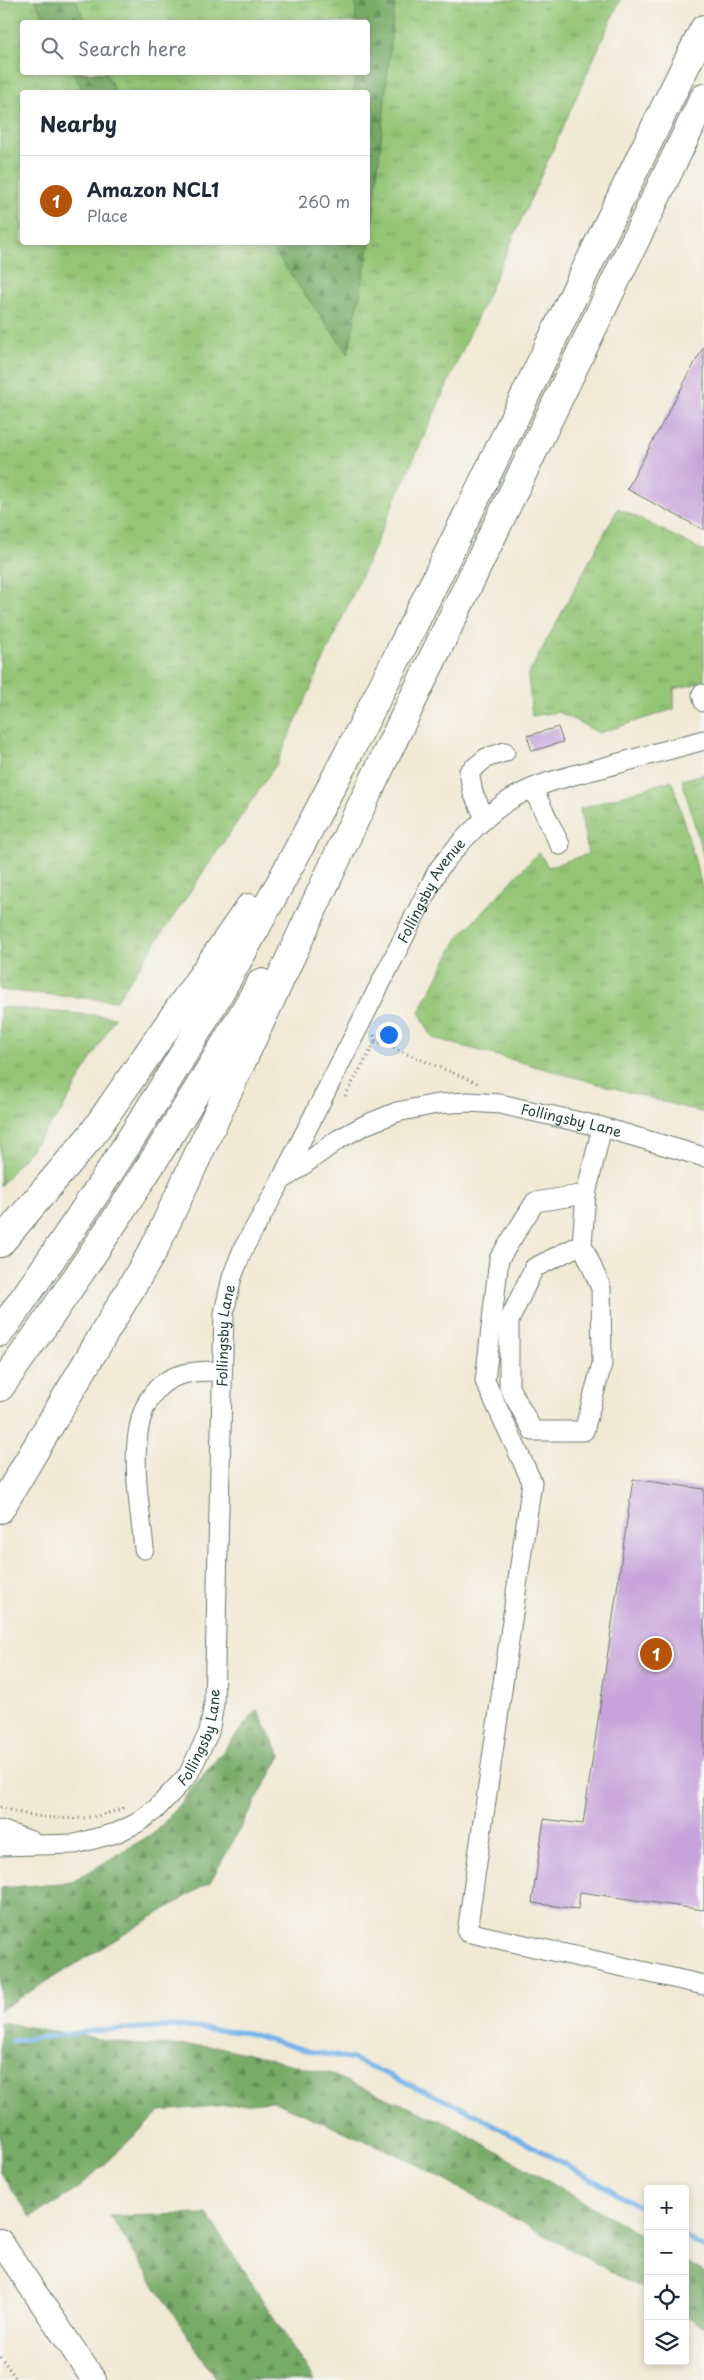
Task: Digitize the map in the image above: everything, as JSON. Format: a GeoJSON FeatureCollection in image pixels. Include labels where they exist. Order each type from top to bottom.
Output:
{"type":"FeatureCollection","features":[{"type":"Feature","properties":{"kind":"highway"},"geometry":{"type":"LineString","coordinates":[[0,1332],[66,1239],[150,1108],[243,952],[328,793],[508,432],[704,29]]}},
{"type":"Feature","properties":{"kind":"highway"},"geometry":{"type":"LineString","coordinates":[[0,1509],[154,1248],[357,815],[704,98]]}},
{"type":"Feature","properties":{"kind":"highway"},"geometry":{"type":"LineString","coordinates":[[0,1244],[91,1136],[328,793]]}},
{"type":"Feature","properties":{"kind":"highway"},"geometry":{"type":"LineString","coordinates":[[0,1387],[95,1253],[136,1188],[228,1040],[357,815]]}},
{"type":"Feature","properties":{"kind":"main road"},"geometry":{"type":"LineString","coordinates":[[0,2240],[94,2380]]}},
{"type":"Feature","properties":{"kind":"street","name":"Follingsby Avenue"},"geometry":{"type":"LineString","coordinates":[[281,1181],[438,870],[457,845],[485,818],[506,802],[533,789],[562,778],[704,740]]}},
{"type":"Feature","properties":{"kind":"street"},"geometry":{"type":"LineString","coordinates":[[485,818],[472,793],[469,772],[486,758],[504,752]]}},
{"type":"Feature","properties":{"kind":"street"},"geometry":{"type":"LineString","coordinates":[[533,789],[560,845]]}},
{"type":"Feature","properties":{"kind":"street","name":"Follingsby Lane"},"geometry":{"type":"LineString","coordinates":[[0,1846],[40,1843],[75,1844],[116,1833],[137,1823],[155,1810],[188,1775],[209,1732],[214,1704],[221,1371],[224,1313],[232,1277],[242,1249],[281,1181],[327,1146],[365,1125],[397,1112],[437,1104],[468,1102],[500,1104],[602,1127],[704,1157]]}},
{"type":"Feature","properties":{"kind":"street"},"geometry":{"type":"LineString","coordinates":[[582,1244],[534,1268],[510,1321],[508,1387],[533,1431],[584,1431],[602,1364],[601,1288],[582,1244],[586,1194],[602,1127]]}},
{"type":"Feature","properties":{"kind":"street"},"geometry":{"type":"LineString","coordinates":[[586,1194],[535,1202],[499,1259],[485,1382],[532,1482],[467,1932],[704,1985]]}},
{"type":"Feature","properties":{"kind":"street"},"geometry":{"type":"LineString","coordinates":[[144,1548],[136,1454],[137,1434],[148,1400],[160,1385],[172,1378],[186,1373],[221,1371]]}},
{"type":"Feature","properties":{"kind":"street","name":"Follingsby Lane"},"geometry":{"type":"LineString","coordinates":[[0,1830],[40,1843]]}},
{"type":"Feature","properties":{"kind":"path"},"geometry":{"type":"LineString","coordinates":[[376,1040],[486,1087]]}},
{"type":"Feature","properties":{"kind":"path"},"geometry":{"type":"LineString","coordinates":[[0,2356],[17,2380]]}},
{"type":"Feature","properties":{"kind":"green space"},"geometry":{"type":"Polygon","coordinates":[[[0,0],[620,0],[277,763],[116,1001],[0,990],[0,0]]]}},
{"type":"Feature","properties":{"kind":"green space"},"geometry":{"type":"Polygon","coordinates":[[[35,0],[76,0],[84,20],[46,20],[35,0]]]}},
{"type":"Feature","properties":{"kind":"green space"},"geometry":{"type":"Polygon","coordinates":[[[356,0],[395,0],[370,243],[370,90],[353,90],[357,75],[370,75],[370,20],[356,20],[356,0]]]}},
{"type":"Feature","properties":{"kind":"green space"},"geometry":{"type":"Polygon","coordinates":[[[74,75],[107,75],[114,90],[83,90],[74,75]]]}},
{"type":"Feature","properties":{"kind":"green space"},"geometry":{"type":"Polygon","coordinates":[[[269,245],[370,245],[348,354],[269,245]]]}},
{"type":"Feature","properties":{"kind":"green space"},"geometry":{"type":"Polygon","coordinates":[[[618,508],[704,551],[704,682],[674,689],[674,709],[599,733],[559,712],[532,716],[528,675],[618,508]]]}},
{"type":"Feature","properties":{"kind":"green space"},"geometry":{"type":"Polygon","coordinates":[[[704,774],[704,858],[682,780],[704,774]]]}},
{"type":"Feature","properties":{"kind":"green space"},"geometry":{"type":"Polygon","coordinates":[[[672,780],[704,893],[704,1113],[433,1038],[419,1012],[458,938],[539,852],[548,867],[588,854],[580,809],[672,780]]]}},
{"type":"Feature","properties":{"kind":"green space"},"geometry":{"type":"Polygon","coordinates":[[[0,1007],[115,1017],[61,1112],[0,1186],[0,1007]]]}},
{"type":"Feature","properties":{"kind":"green space"},"geometry":{"type":"Polygon","coordinates":[[[257,1710],[281,1756],[210,1882],[0,2010],[0,1888],[72,1882],[157,1831],[257,1710]]]}},
{"type":"Feature","properties":{"kind":"green space"},"geometry":{"type":"Polygon","coordinates":[[[0,2022],[136,2045],[215,2046],[328,2073],[451,2125],[644,2237],[644,2290],[401,2156],[272,2101],[161,2111],[76,2190],[31,2217],[0,2173],[0,2022]]]}},
{"type":"Feature","properties":{"kind":"green space"},"geometry":{"type":"Polygon","coordinates":[[[207,2214],[314,2380],[216,2380],[110,2216],[207,2214]]]}},
{"type":"Feature","properties":{"kind":"green space"},"geometry":{"type":"Polygon","coordinates":[[[689,2263],[704,2272],[704,2327],[689,2318],[689,2263]]]}},
{"type":"Feature","properties":{"kind":"building"},"geometry":{"type":"Polygon","coordinates":[[[704,346],[704,530],[627,489],[704,346]]]}},
{"type":"Feature","properties":{"kind":"building"},"geometry":{"type":"Polygon","coordinates":[[[558,727],[563,742],[532,751],[527,736],[558,727]]]}},
{"type":"Feature","properties":{"kind":"building"},"geometry":{"type":"Polygon","coordinates":[[[633,1479],[704,1489],[704,1910],[580,1892],[578,1909],[532,1903],[544,1819],[583,1824],[633,1479]]]}},
{"type":"Feature","properties":{"kind":"waterway"},"geometry":{"type":"LineString","coordinates":[[11,2041],[92,2031],[176,2026],[248,2033],[308,2051],[353,2059],[469,2111],[644,2210]]}},
{"type":"Feature","properties":{"kind":"waterway"},"geometry":{"type":"LineString","coordinates":[[689,2239],[704,2248]]}},
{"type":"Feature","properties":{"kind":"place","name":"Amazon NCL1"},"geometry":{"type":"Point","coordinates":[656,1654]}}]}
